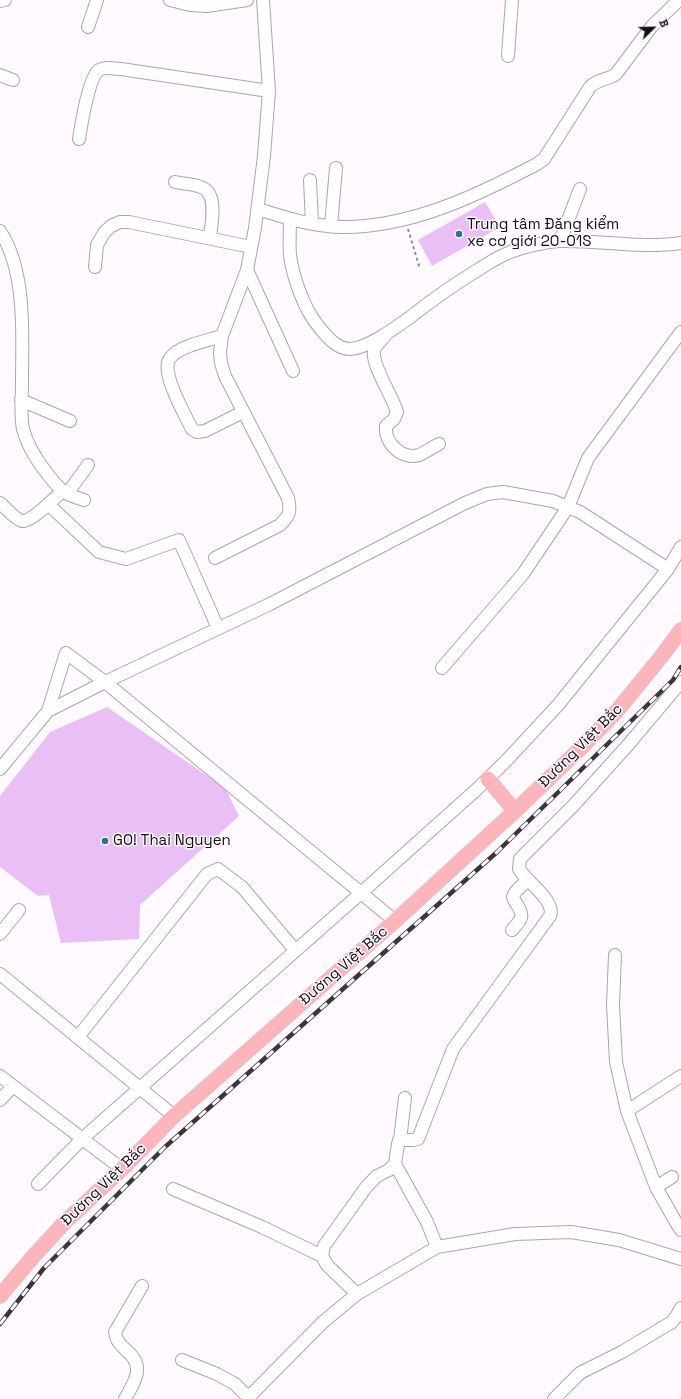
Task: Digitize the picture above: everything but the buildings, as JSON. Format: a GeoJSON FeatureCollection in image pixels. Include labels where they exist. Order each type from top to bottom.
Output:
{"type":"FeatureCollection","features":[{"type":"Feature","properties":{"kind":"main road","name":"Đường Việt Bắc"},"geometry":{"type":"LineString","coordinates":[[0,1296],[64,1223],[122,1169],[174,1116],[395,921],[515,811],[616,712],[681,630]]}},
{"type":"Feature","properties":{"kind":"main road"},"geometry":{"type":"LineString","coordinates":[[488,779],[515,811]]}},
{"type":"Feature","properties":{"kind":"street"},"geometry":{"type":"LineString","coordinates":[[0,1],[5,0]]}},
{"type":"Feature","properties":{"kind":"street"},"geometry":{"type":"LineString","coordinates":[[88,27],[97,0]]}},
{"type":"Feature","properties":{"kind":"street"},"geometry":{"type":"LineString","coordinates":[[170,0],[190,5],[207,6],[247,0]]}},
{"type":"Feature","properties":{"kind":"street"},"geometry":{"type":"LineString","coordinates":[[215,558],[280,525],[288,517],[290,508],[288,498],[225,376],[220,352],[222,336],[247,270],[258,209],[269,91],[263,0]]}},
{"type":"Feature","properties":{"kind":"street"},"geometry":{"type":"LineString","coordinates":[[508,56],[512,0]]}},
{"type":"Feature","properties":{"kind":"street"},"geometry":{"type":"LineString","coordinates":[[258,209],[290,219],[330,226],[344,227],[376,225],[444,207],[488,189],[544,159],[593,83],[616,74],[652,26],[680,0]]}},
{"type":"Feature","properties":{"kind":"street"},"geometry":{"type":"LineString","coordinates":[[79,139],[83,115],[92,82],[95,73],[100,69],[105,68],[269,91]]}},
{"type":"Feature","properties":{"kind":"street"},"geometry":{"type":"LineString","coordinates":[[0,75],[13,80]]}},
{"type":"Feature","properties":{"kind":"street"},"geometry":{"type":"LineString","coordinates":[[330,226],[336,168]]}},
{"type":"Feature","properties":{"kind":"street"},"geometry":{"type":"LineString","coordinates":[[310,180],[312,223]]}},
{"type":"Feature","properties":{"kind":"street"},"geometry":{"type":"LineString","coordinates":[[176,182],[200,187],[206,190],[211,196],[212,206],[210,238]]}},
{"type":"Feature","properties":{"kind":"street"},"geometry":{"type":"LineString","coordinates":[[560,241],[580,189]]}},
{"type":"Feature","properties":{"kind":"street"},"geometry":{"type":"LineString","coordinates":[[290,219],[290,254],[292,268],[298,286],[314,321],[338,346],[350,349],[361,346],[390,331],[455,284],[505,253],[520,248],[560,241],[637,245],[668,245],[681,243]]}},
{"type":"Feature","properties":{"kind":"street"},"geometry":{"type":"LineString","coordinates":[[95,266],[97,245],[104,233],[111,226],[120,222],[129,222],[251,247]]}},
{"type":"Feature","properties":{"kind":"street"},"geometry":{"type":"LineString","coordinates":[[0,231],[8,246],[19,286],[22,321],[21,417],[27,441],[39,462],[65,493],[84,500]]}},
{"type":"Feature","properties":{"kind":"street"},"geometry":{"type":"LineString","coordinates":[[247,270],[293,371]]}},
{"type":"Feature","properties":{"kind":"street"},"geometry":{"type":"LineString","coordinates":[[390,331],[376,347],[374,352],[377,366],[397,412],[394,419],[386,426],[385,434],[390,443],[400,453],[419,455],[439,444]]}},
{"type":"Feature","properties":{"kind":"street"},"geometry":{"type":"LineString","coordinates":[[442,668],[523,574],[568,507],[588,458],[681,332]]}},
{"type":"Feature","properties":{"kind":"street"},"geometry":{"type":"LineString","coordinates":[[222,336],[181,349],[173,354],[168,361],[167,369],[171,383],[192,430],[197,432],[205,431],[243,412]]}},
{"type":"Feature","properties":{"kind":"street"},"geometry":{"type":"LineString","coordinates":[[22,400],[70,421]]}},
{"type":"Feature","properties":{"kind":"street"},"geometry":{"type":"LineString","coordinates":[[0,503],[21,521],[29,520],[48,504],[65,493],[88,466]]}},
{"type":"Feature","properties":{"kind":"street"},"geometry":{"type":"LineString","coordinates":[[48,711],[105,682],[270,604],[465,502],[487,494],[503,492],[553,501],[568,507],[580,512],[668,569]]}},
{"type":"Feature","properties":{"kind":"street"},"geometry":{"type":"LineString","coordinates":[[48,504],[99,552],[126,559],[179,540],[218,628]]}},
{"type":"Feature","properties":{"kind":"street"},"geometry":{"type":"LineString","coordinates":[[38,1184],[82,1139],[488,779],[558,705],[668,569],[681,548]]}},
{"type":"Feature","properties":{"kind":"street"},"geometry":{"type":"LineString","coordinates":[[0,769],[48,711],[66,653],[105,682],[395,921]]}},
{"type":"Feature","properties":{"kind":"street"},"geometry":{"type":"LineString","coordinates":[[400,1140],[414,1140],[418,1138],[453,1049],[552,912],[546,899],[519,869],[520,859],[573,806],[628,745],[681,682]]}},
{"type":"Feature","properties":{"kind":"street"},"geometry":{"type":"LineString","coordinates":[[78,1037],[207,874],[218,870],[242,887],[295,950]]}},
{"type":"Feature","properties":{"kind":"street"},"geometry":{"type":"LineString","coordinates":[[512,930],[522,916],[520,907],[513,896],[528,880]]}},
{"type":"Feature","properties":{"kind":"street"},"geometry":{"type":"LineString","coordinates":[[0,934],[18,910]]}},
{"type":"Feature","properties":{"kind":"street"},"geometry":{"type":"LineString","coordinates":[[615,955],[613,1005],[616,1062],[627,1111],[656,1187],[681,1230]]}},
{"type":"Feature","properties":{"kind":"street"},"geometry":{"type":"LineString","coordinates":[[0,974],[174,1116]]}},
{"type":"Feature","properties":{"kind":"street"},"geometry":{"type":"LineString","coordinates":[[0,1076],[122,1169]]}},
{"type":"Feature","properties":{"kind":"street"},"geometry":{"type":"LineString","coordinates":[[627,1111],[681,1076]]}},
{"type":"Feature","properties":{"kind":"street"},"geometry":{"type":"LineString","coordinates":[[0,1100],[13,1086]]}},
{"type":"Feature","properties":{"kind":"street"},"geometry":{"type":"LineString","coordinates":[[322,1256],[324,1246],[367,1186],[377,1176],[389,1170],[395,1164],[400,1140],[405,1098]]}},
{"type":"Feature","properties":{"kind":"street"},"geometry":{"type":"LineString","coordinates":[[395,1164],[427,1222],[437,1247]]}},
{"type":"Feature","properties":{"kind":"street"},"geometry":{"type":"LineString","coordinates":[[656,1187],[672,1177]]}},
{"type":"Feature","properties":{"kind":"street"},"geometry":{"type":"LineString","coordinates":[[173,1189],[262,1227],[322,1256],[327,1265],[357,1294]]}},
{"type":"Feature","properties":{"kind":"street"},"geometry":{"type":"LineString","coordinates":[[182,1360],[217,1374],[235,1384],[248,1398],[323,1322],[357,1294],[437,1247],[515,1234],[571,1232],[619,1240],[681,1259]]}},
{"type":"Feature","properties":{"kind":"street"},"geometry":{"type":"LineString","coordinates":[[125,1399],[137,1378],[138,1370],[130,1352],[118,1343],[115,1332],[142,1286]]}},
{"type":"Feature","properties":{"kind":"street"},"geometry":{"type":"LineString","coordinates":[[554,1399],[580,1373],[622,1352],[672,1322],[681,1308]]}},
{"type":"Feature","properties":{"kind":"path"},"geometry":{"type":"LineString","coordinates":[[405,218],[420,269]]}},
{"type":"Feature","properties":{"kind":"railway"},"geometry":{"type":"LineString","coordinates":[[0,1324],[44,1268],[165,1147],[496,853],[673,680],[681,667]]}},
{"type":"Feature","properties":{"kind":"place","name":"Trung tâm Đăng kiểm xe cơ giới 20-01S"},"geometry":{"type":"Point","coordinates":[459,234]}},
{"type":"Feature","properties":{"kind":"place","name":"GO! Thai Nguyen"},"geometry":{"type":"Point","coordinates":[105,841]}}]}
